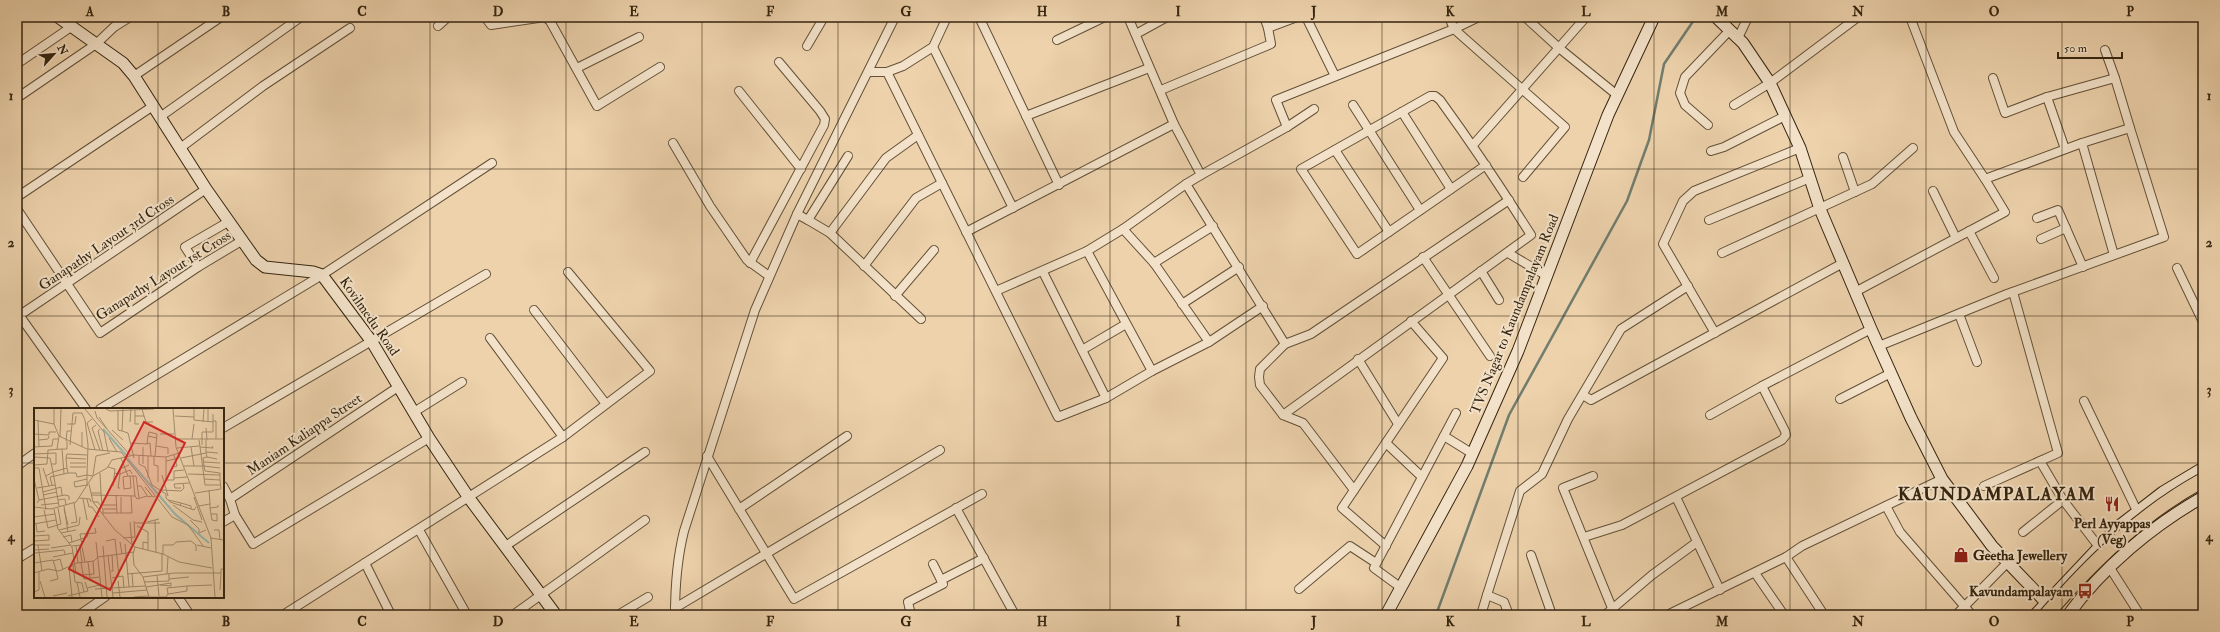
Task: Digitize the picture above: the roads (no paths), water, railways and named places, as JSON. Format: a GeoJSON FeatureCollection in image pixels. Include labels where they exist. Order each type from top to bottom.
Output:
{"type":"FeatureCollection","features":[{"type":"Feature","properties":{"kind":"highway"},"geometry":{"type":"LineString","coordinates":[[2046,609],[2108,548],[2201,473]]}},
{"type":"Feature","properties":{"kind":"highway"},"geometry":{"type":"LineString","coordinates":[[2058,615],[2124,545],[2156,518],[2203,491]]}},
{"type":"Feature","properties":{"kind":"street","name":"Kovilmedu Road"},"geometry":{"type":"LineString","coordinates":[[58,17],[123,63],[134,76],[206,189],[256,260],[265,267],[313,272],[322,275],[372,342],[429,438],[469,498],[507,545],[556,615]]}},
{"type":"Feature","properties":{"kind":"street"},"geometry":{"type":"LineString","coordinates":[[17,98],[96,44],[114,27],[130,17]]}},
{"type":"Feature","properties":{"kind":"street"},"geometry":{"type":"LineString","coordinates":[[134,76],[220,17]]}},
{"type":"Feature","properties":{"kind":"street"},"geometry":{"type":"LineString","coordinates":[[160,117],[301,17]]}},
{"type":"Feature","properties":{"kind":"street"},"geometry":{"type":"LineString","coordinates":[[438,26],[448,17]]}},
{"type":"Feature","properties":{"kind":"street"},"geometry":{"type":"LineString","coordinates":[[485,17],[492,25],[545,17],[550,20],[597,106],[660,67]]}},
{"type":"Feature","properties":{"kind":"street"},"geometry":{"type":"LineString","coordinates":[[808,46],[824,17]]}},
{"type":"Feature","properties":{"kind":"street"},"geometry":{"type":"LineString","coordinates":[[675,612],[678,554],[707,456],[755,310],[797,214],[869,72],[895,17]]}},
{"type":"Feature","properties":{"kind":"street"},"geometry":{"type":"LineString","coordinates":[[869,72],[887,72],[903,66],[933,47],[947,17]]}},
{"type":"Feature","properties":{"kind":"street"},"geometry":{"type":"LineString","coordinates":[[979,17],[1059,185]]}},
{"type":"Feature","properties":{"kind":"street"},"geometry":{"type":"LineString","coordinates":[[1057,40],[1105,17]]}},
{"type":"Feature","properties":{"kind":"street"},"geometry":{"type":"LineString","coordinates":[[1128,17],[1149,68],[1161,90],[1174,124],[1201,175]]}},
{"type":"Feature","properties":{"kind":"street"},"geometry":{"type":"LineString","coordinates":[[1136,34],[1167,17]]}},
{"type":"Feature","properties":{"kind":"street"},"geometry":{"type":"LineString","coordinates":[[1161,90],[1271,44],[1264,17]]}},
{"type":"Feature","properties":{"kind":"street"},"geometry":{"type":"LineString","coordinates":[[1268,28],[1296,17]]}},
{"type":"Feature","properties":{"kind":"street"},"geometry":{"type":"LineString","coordinates":[[1306,17],[1335,76]]}},
{"type":"Feature","properties":{"kind":"street"},"geometry":{"type":"LineString","coordinates":[[1449,17],[1454,29],[1566,127],[1523,177]]}},
{"type":"Feature","properties":{"kind":"street"},"geometry":{"type":"LineString","coordinates":[[1287,127],[1276,100],[1454,29],[1479,17]]}},
{"type":"Feature","properties":{"kind":"street"},"geometry":{"type":"LineString","coordinates":[[1525,17],[1559,48],[1617,95]]}},
{"type":"Feature","properties":{"kind":"street"},"geometry":{"type":"LineString","coordinates":[[1473,145],[1586,17]]}},
{"type":"Feature","properties":{"kind":"street","name":"TVS Nagar to Kaundampalayam Road"},"geometry":{"type":"LineString","coordinates":[[1386,615],[1472,454],[1518,351],[1617,95],[1654,17]]}},
{"type":"Feature","properties":{"kind":"street"},"geometry":{"type":"LineString","coordinates":[[1708,125],[1684,105],[1680,93],[1686,77],[1734,34],[1748,17]]}},
{"type":"Feature","properties":{"kind":"street"},"geometry":{"type":"LineString","coordinates":[[1734,105],[1770,83],[1858,17]]}},
{"type":"Feature","properties":{"kind":"street"},"geometry":{"type":"LineString","coordinates":[[1855,292],[2005,212],[1985,178],[1954,132],[1910,17]]}},
{"type":"Feature","properties":{"kind":"street"},"geometry":{"type":"LineString","coordinates":[[1719,20],[1734,34],[1770,83],[1800,148],[1820,209],[1871,329],[1942,479],[1992,546],[2046,609],[2058,615]]}},
{"type":"Feature","properties":{"kind":"street"},"geometry":{"type":"LineString","coordinates":[[17,64],[71,27]]}},
{"type":"Feature","properties":{"kind":"street"},"geometry":{"type":"LineString","coordinates":[[180,149],[263,86],[350,28]]}},
{"type":"Feature","properties":{"kind":"street"},"geometry":{"type":"LineString","coordinates":[[577,68],[639,37]]}},
{"type":"Feature","properties":{"kind":"street"},"geometry":{"type":"LineString","coordinates":[[933,47],[1013,208]]}},
{"type":"Feature","properties":{"kind":"street"},"geometry":{"type":"LineString","coordinates":[[1879,346],[2014,292],[2164,238],[2105,50]]}},
{"type":"Feature","properties":{"kind":"street"},"geometry":{"type":"LineString","coordinates":[[750,263],[801,170],[824,125],[825,119],[779,62]]}},
{"type":"Feature","properties":{"kind":"street"},"geometry":{"type":"LineString","coordinates":[[1026,116],[1149,68]]}},
{"type":"Feature","properties":{"kind":"street"},"geometry":{"type":"LineString","coordinates":[[887,72],[1058,417],[1106,398],[1152,371],[1209,342],[1263,306]]}},
{"type":"Feature","properties":{"kind":"street"},"geometry":{"type":"LineString","coordinates":[[1993,78],[2005,113],[2046,97],[2115,78]]}},
{"type":"Feature","properties":{"kind":"street"},"geometry":{"type":"LineString","coordinates":[[739,92],[801,170]]}},
{"type":"Feature","properties":{"kind":"street"},"geometry":{"type":"LineString","coordinates":[[1283,415],[1358,359],[1508,253],[1531,235],[1509,200],[1473,145],[1440,100],[1435,96],[1430,96],[1301,169],[1357,254],[1486,165]]}},
{"type":"Feature","properties":{"kind":"street"},"geometry":{"type":"LineString","coordinates":[[2046,97],[2065,149]]}},
{"type":"Feature","properties":{"kind":"street"},"geometry":{"type":"LineString","coordinates":[[1353,105],[1420,210]]}},
{"type":"Feature","properties":{"kind":"street"},"geometry":{"type":"LineString","coordinates":[[17,197],[153,106]]}},
{"type":"Feature","properties":{"kind":"street"},"geometry":{"type":"LineString","coordinates":[[996,291],[1043,272],[1087,251],[1124,229],[1186,184],[1287,127],[1314,109]]}},
{"type":"Feature","properties":{"kind":"street"},"geometry":{"type":"LineString","coordinates":[[1402,112],[1451,189]]}},
{"type":"Feature","properties":{"kind":"street"},"geometry":{"type":"LineString","coordinates":[[1711,150],[1724,147],[1786,116]]}},
{"type":"Feature","properties":{"kind":"street"},"geometry":{"type":"LineString","coordinates":[[966,232],[1174,124]]}},
{"type":"Feature","properties":{"kind":"street"},"geometry":{"type":"LineString","coordinates":[[1985,178],[2082,143],[2130,128]]}},
{"type":"Feature","properties":{"kind":"street"},"geometry":{"type":"LineString","coordinates":[[830,234],[886,158],[918,135]]}},
{"type":"Feature","properties":{"kind":"street"},"geometry":{"type":"LineString","coordinates":[[673,143],[710,206],[750,263],[769,276]]}},
{"type":"Feature","properties":{"kind":"street"},"geometry":{"type":"LineString","coordinates":[[2082,143],[2114,255]]}},
{"type":"Feature","properties":{"kind":"street"},"geometry":{"type":"LineString","coordinates":[[1715,333],[1663,244],[1684,201],[1694,191],[1800,148]]}},
{"type":"Feature","properties":{"kind":"street"},"geometry":{"type":"LineString","coordinates":[[1722,253],[1872,184],[1913,148]]}},
{"type":"Feature","properties":{"kind":"street"},"geometry":{"type":"LineString","coordinates":[[1334,150],[1389,232]]}},
{"type":"Feature","properties":{"kind":"street"},"geometry":{"type":"LineString","coordinates":[[808,220],[848,156]]}},
{"type":"Feature","properties":{"kind":"street"},"geometry":{"type":"LineString","coordinates":[[1843,158],[1855,192]]}},
{"type":"Feature","properties":{"kind":"street"},"geometry":{"type":"LineString","coordinates":[[102,408],[322,275],[492,163]]}},
{"type":"Feature","properties":{"kind":"street"},"geometry":{"type":"LineString","coordinates":[[1709,220],[1810,178]]}},
{"type":"Feature","properties":{"kind":"street"},"geometry":{"type":"LineString","coordinates":[[864,266],[916,198],[942,183]]}},
{"type":"Feature","properties":{"kind":"street"},"geometry":{"type":"LineString","coordinates":[[1186,184],[1286,344]]}},
{"type":"Feature","properties":{"kind":"street","name":"Ganapathy Layout 3rd Cross"},"geometry":{"type":"LineString","coordinates":[[18,313],[66,285],[206,189]]}},
{"type":"Feature","properties":{"kind":"street"},"geometry":{"type":"LineString","coordinates":[[1933,190],[1956,238]]}},
{"type":"Feature","properties":{"kind":"street"},"geometry":{"type":"LineString","coordinates":[[1354,490],[1303,423],[1283,415],[1260,385],[1258,377],[1265,362],[1286,344],[1311,334],[1509,200]]}},
{"type":"Feature","properties":{"kind":"street","name":"Ganapathy Layout 1st Cross"},"geometry":{"type":"LineString","coordinates":[[17,209],[66,285],[100,333],[198,267],[243,240]]}},
{"type":"Feature","properties":{"kind":"street"},"geometry":{"type":"LineString","coordinates":[[2037,218],[2058,210],[2083,267]]}},
{"type":"Feature","properties":{"kind":"street"},"geometry":{"type":"LineString","coordinates":[[797,214],[830,234],[921,319]]}},
{"type":"Feature","properties":{"kind":"street"},"geometry":{"type":"LineString","coordinates":[[198,267],[185,247],[228,222]]}},
{"type":"Feature","properties":{"kind":"street"},"geometry":{"type":"LineString","coordinates":[[1154,263],[1213,226]]}},
{"type":"Feature","properties":{"kind":"street"},"geometry":{"type":"LineString","coordinates":[[2041,239],[2066,228]]}},
{"type":"Feature","properties":{"kind":"street"},"geometry":{"type":"LineString","coordinates":[[1124,229],[1154,263],[1209,342]]}},
{"type":"Feature","properties":{"kind":"street"},"geometry":{"type":"LineString","coordinates":[[1969,231],[1994,278]]}},
{"type":"Feature","properties":{"kind":"street"},"geometry":{"type":"LineString","coordinates":[[895,296],[934,250]]}},
{"type":"Feature","properties":{"kind":"street"},"geometry":{"type":"LineString","coordinates":[[1087,251],[1152,371]]}},
{"type":"Feature","properties":{"kind":"street"},"geometry":{"type":"LineString","coordinates":[[1508,253],[1547,276]]}},
{"type":"Feature","properties":{"kind":"street"},"geometry":{"type":"LineString","coordinates":[[1423,257],[1490,356]]}},
{"type":"Feature","properties":{"kind":"street"},"geometry":{"type":"LineString","coordinates":[[1583,395],[1591,400],[1843,263]]}},
{"type":"Feature","properties":{"kind":"street"},"geometry":{"type":"LineString","coordinates":[[1182,304],[1239,267]]}},
{"type":"Feature","properties":{"kind":"street"},"geometry":{"type":"LineString","coordinates":[[2178,268],[2203,322]]}},
{"type":"Feature","properties":{"kind":"street"},"geometry":{"type":"LineString","coordinates":[[1482,271],[1499,300]]}},
{"type":"Feature","properties":{"kind":"street"},"geometry":{"type":"LineString","coordinates":[[283,615],[419,530],[563,437],[650,371],[568,272]]}},
{"type":"Feature","properties":{"kind":"street"},"geometry":{"type":"LineString","coordinates":[[1043,272],[1106,398]]}},
{"type":"Feature","properties":{"kind":"street"},"geometry":{"type":"LineString","coordinates":[[224,427],[486,274]]}},
{"type":"Feature","properties":{"kind":"street"},"geometry":{"type":"LineString","coordinates":[[1480,615],[1520,491],[1542,474],[1568,419],[1621,329],[1688,286]]}},
{"type":"Feature","properties":{"kind":"street"},"geometry":{"type":"LineString","coordinates":[[1984,486],[2058,453],[2014,292]]}},
{"type":"Feature","properties":{"kind":"street"},"geometry":{"type":"LineString","coordinates":[[534,310],[606,404]]}},
{"type":"Feature","properties":{"kind":"street"},"geometry":{"type":"LineString","coordinates":[[18,313],[85,408]]}},
{"type":"Feature","properties":{"kind":"street"},"geometry":{"type":"LineString","coordinates":[[1959,314],[1977,362]]}},
{"type":"Feature","properties":{"kind":"street"},"geometry":{"type":"LineString","coordinates":[[1386,546],[1342,508],[1443,358],[1411,321]]}},
{"type":"Feature","properties":{"kind":"street"},"geometry":{"type":"LineString","coordinates":[[1082,350],[1126,324]]}},
{"type":"Feature","properties":{"kind":"street"},"geometry":{"type":"LineString","coordinates":[[1710,416],[1762,386],[1871,329]]}},
{"type":"Feature","properties":{"kind":"street"},"geometry":{"type":"LineString","coordinates":[[490,338],[563,437]]}},
{"type":"Feature","properties":{"kind":"street"},"geometry":{"type":"LineString","coordinates":[[1358,359],[1398,424]]}},
{"type":"Feature","properties":{"kind":"street"},"geometry":{"type":"LineString","coordinates":[[1840,399],[1891,373]]}},
{"type":"Feature","properties":{"kind":"street"},"geometry":{"type":"LineString","coordinates":[[414,412],[462,382]]}},
{"type":"Feature","properties":{"kind":"street"},"geometry":{"type":"LineString","coordinates":[[1584,536],[1622,525],[1784,438],[1785,431],[1762,386]]}},
{"type":"Feature","properties":{"kind":"street","name":"Maniam Kaliappa Street"},"geometry":{"type":"LineString","coordinates":[[230,499],[398,387]]}},
{"type":"Feature","properties":{"kind":"street"},"geometry":{"type":"LineString","coordinates":[[2084,401],[2137,511]]}},
{"type":"Feature","properties":{"kind":"street"},"geometry":{"type":"LineString","coordinates":[[1400,587],[1374,568],[1456,413]]}},
{"type":"Feature","properties":{"kind":"street"},"geometry":{"type":"LineString","coordinates":[[739,509],[847,436]]}},
{"type":"Feature","properties":{"kind":"street"},"geometry":{"type":"LineString","coordinates":[[1444,436],[1472,454]]}},
{"type":"Feature","properties":{"kind":"street"},"geometry":{"type":"LineString","coordinates":[[224,488],[230,499],[235,514],[253,544],[429,438]]}},
{"type":"Feature","properties":{"kind":"street"},"geometry":{"type":"LineString","coordinates":[[1386,443],[1422,477]]}},
{"type":"Feature","properties":{"kind":"street"},"geometry":{"type":"LineString","coordinates":[[675,612],[767,553],[940,450]]}},
{"type":"Feature","properties":{"kind":"street"},"geometry":{"type":"LineString","coordinates":[[507,545],[645,452]]}},
{"type":"Feature","properties":{"kind":"street"},"geometry":{"type":"LineString","coordinates":[[17,466],[34,454]]}},
{"type":"Feature","properties":{"kind":"street"},"geometry":{"type":"LineString","coordinates":[[707,456],[794,599],[982,494]]}},
{"type":"Feature","properties":{"kind":"street"},"geometry":{"type":"LineString","coordinates":[[2040,462],[2063,500],[2099,547]]}},
{"type":"Feature","properties":{"kind":"street"},"geometry":{"type":"LineString","coordinates":[[2035,615],[2046,609],[2099,547],[2137,511],[2201,473],[2203,484]]}},
{"type":"Feature","properties":{"kind":"street"},"geometry":{"type":"LineString","coordinates":[[1593,476],[1563,488],[1584,536],[1612,608]]}},
{"type":"Feature","properties":{"kind":"street"},"geometry":{"type":"LineString","coordinates":[[1667,615],[1755,573],[1786,557],[1802,546],[1942,479]]}},
{"type":"Feature","properties":{"kind":"street"},"geometry":{"type":"LineString","coordinates":[[1676,497],[1720,590]]}},
{"type":"Feature","properties":{"kind":"street"},"geometry":{"type":"LineString","coordinates":[[2068,615],[2085,591],[2158,525],[2203,497]]}},
{"type":"Feature","properties":{"kind":"street"},"geometry":{"type":"LineString","coordinates":[[2023,532],[2063,500]]}},
{"type":"Feature","properties":{"kind":"street"},"geometry":{"type":"LineString","coordinates":[[1886,506],[1900,532],[1972,615]]}},
{"type":"Feature","properties":{"kind":"street"},"geometry":{"type":"LineString","coordinates":[[956,508],[1015,615]]}},
{"type":"Feature","properties":{"kind":"street"},"geometry":{"type":"LineString","coordinates":[[224,521],[235,514]]}},
{"type":"Feature","properties":{"kind":"street"},"geometry":{"type":"LineString","coordinates":[[514,615],[645,520]]}},
{"type":"Feature","properties":{"kind":"street"},"geometry":{"type":"LineString","coordinates":[[419,530],[467,615]]}},
{"type":"Feature","properties":{"kind":"street"},"geometry":{"type":"LineString","coordinates":[[1605,615],[1652,575],[1697,542]]}},
{"type":"Feature","properties":{"kind":"street"},"geometry":{"type":"LineString","coordinates":[[1300,589],[1350,546],[1376,563]]}},
{"type":"Feature","properties":{"kind":"street"},"geometry":{"type":"LineString","coordinates":[[17,559],[34,549]]}},
{"type":"Feature","properties":{"kind":"street"},"geometry":{"type":"LineString","coordinates":[[1531,555],[1552,615]]}},
{"type":"Feature","properties":{"kind":"street"},"geometry":{"type":"LineString","coordinates":[[1786,557],[1824,615]]}},
{"type":"Feature","properties":{"kind":"street"},"geometry":{"type":"LineString","coordinates":[[941,580],[984,558]]}},
{"type":"Feature","properties":{"kind":"street"},"geometry":{"type":"LineString","coordinates":[[1956,615],[2007,563]]}},
{"type":"Feature","properties":{"kind":"street"},"geometry":{"type":"LineString","coordinates":[[365,564],[390,613]]}},
{"type":"Feature","properties":{"kind":"street"},"geometry":{"type":"LineString","coordinates":[[911,615],[908,602],[943,584],[933,564]]}},
{"type":"Feature","properties":{"kind":"street"},"geometry":{"type":"LineString","coordinates":[[2110,568],[2140,615]]}},
{"type":"Feature","properties":{"kind":"street"},"geometry":{"type":"LineString","coordinates":[[1755,573],[1784,615]]}},
{"type":"Feature","properties":{"kind":"street"},"geometry":{"type":"LineString","coordinates":[[1487,595],[1504,602],[1509,615]]}},
{"type":"Feature","properties":{"kind":"street"},"geometry":{"type":"LineString","coordinates":[[618,615],[648,597]]}},
{"type":"Feature","properties":{"kind":"street"},"geometry":{"type":"LineString","coordinates":[[79,615],[104,598]]}},
{"type":"Feature","properties":{"kind":"street"},"geometry":{"type":"LineString","coordinates":[[179,598],[190,615]]}},
{"type":"Feature","properties":{"kind":"waterway"},"geometry":{"type":"LineString","coordinates":[[1436,615],[1509,415],[1627,201],[1649,140],[1664,64],[1696,17]]}},
{"type":"Feature","properties":{"kind":"place","name":"Perl Ayyappas (Veg)"},"geometry":{"type":"Point","coordinates":[2112,504]}},
{"type":"Feature","properties":{"kind":"place","name":"Geetha Jewellery"},"geometry":{"type":"Point","coordinates":[1961,555]}},
{"type":"Feature","properties":{"kind":"place","name":"Kavundampalayam"},"geometry":{"type":"Point","coordinates":[2085,591]}},
{"type":"Feature","properties":{"kind":"district","name":"KAUNDAMPALAYAM"},"geometry":{"type":"Point","coordinates":[1997,494]}}]}
